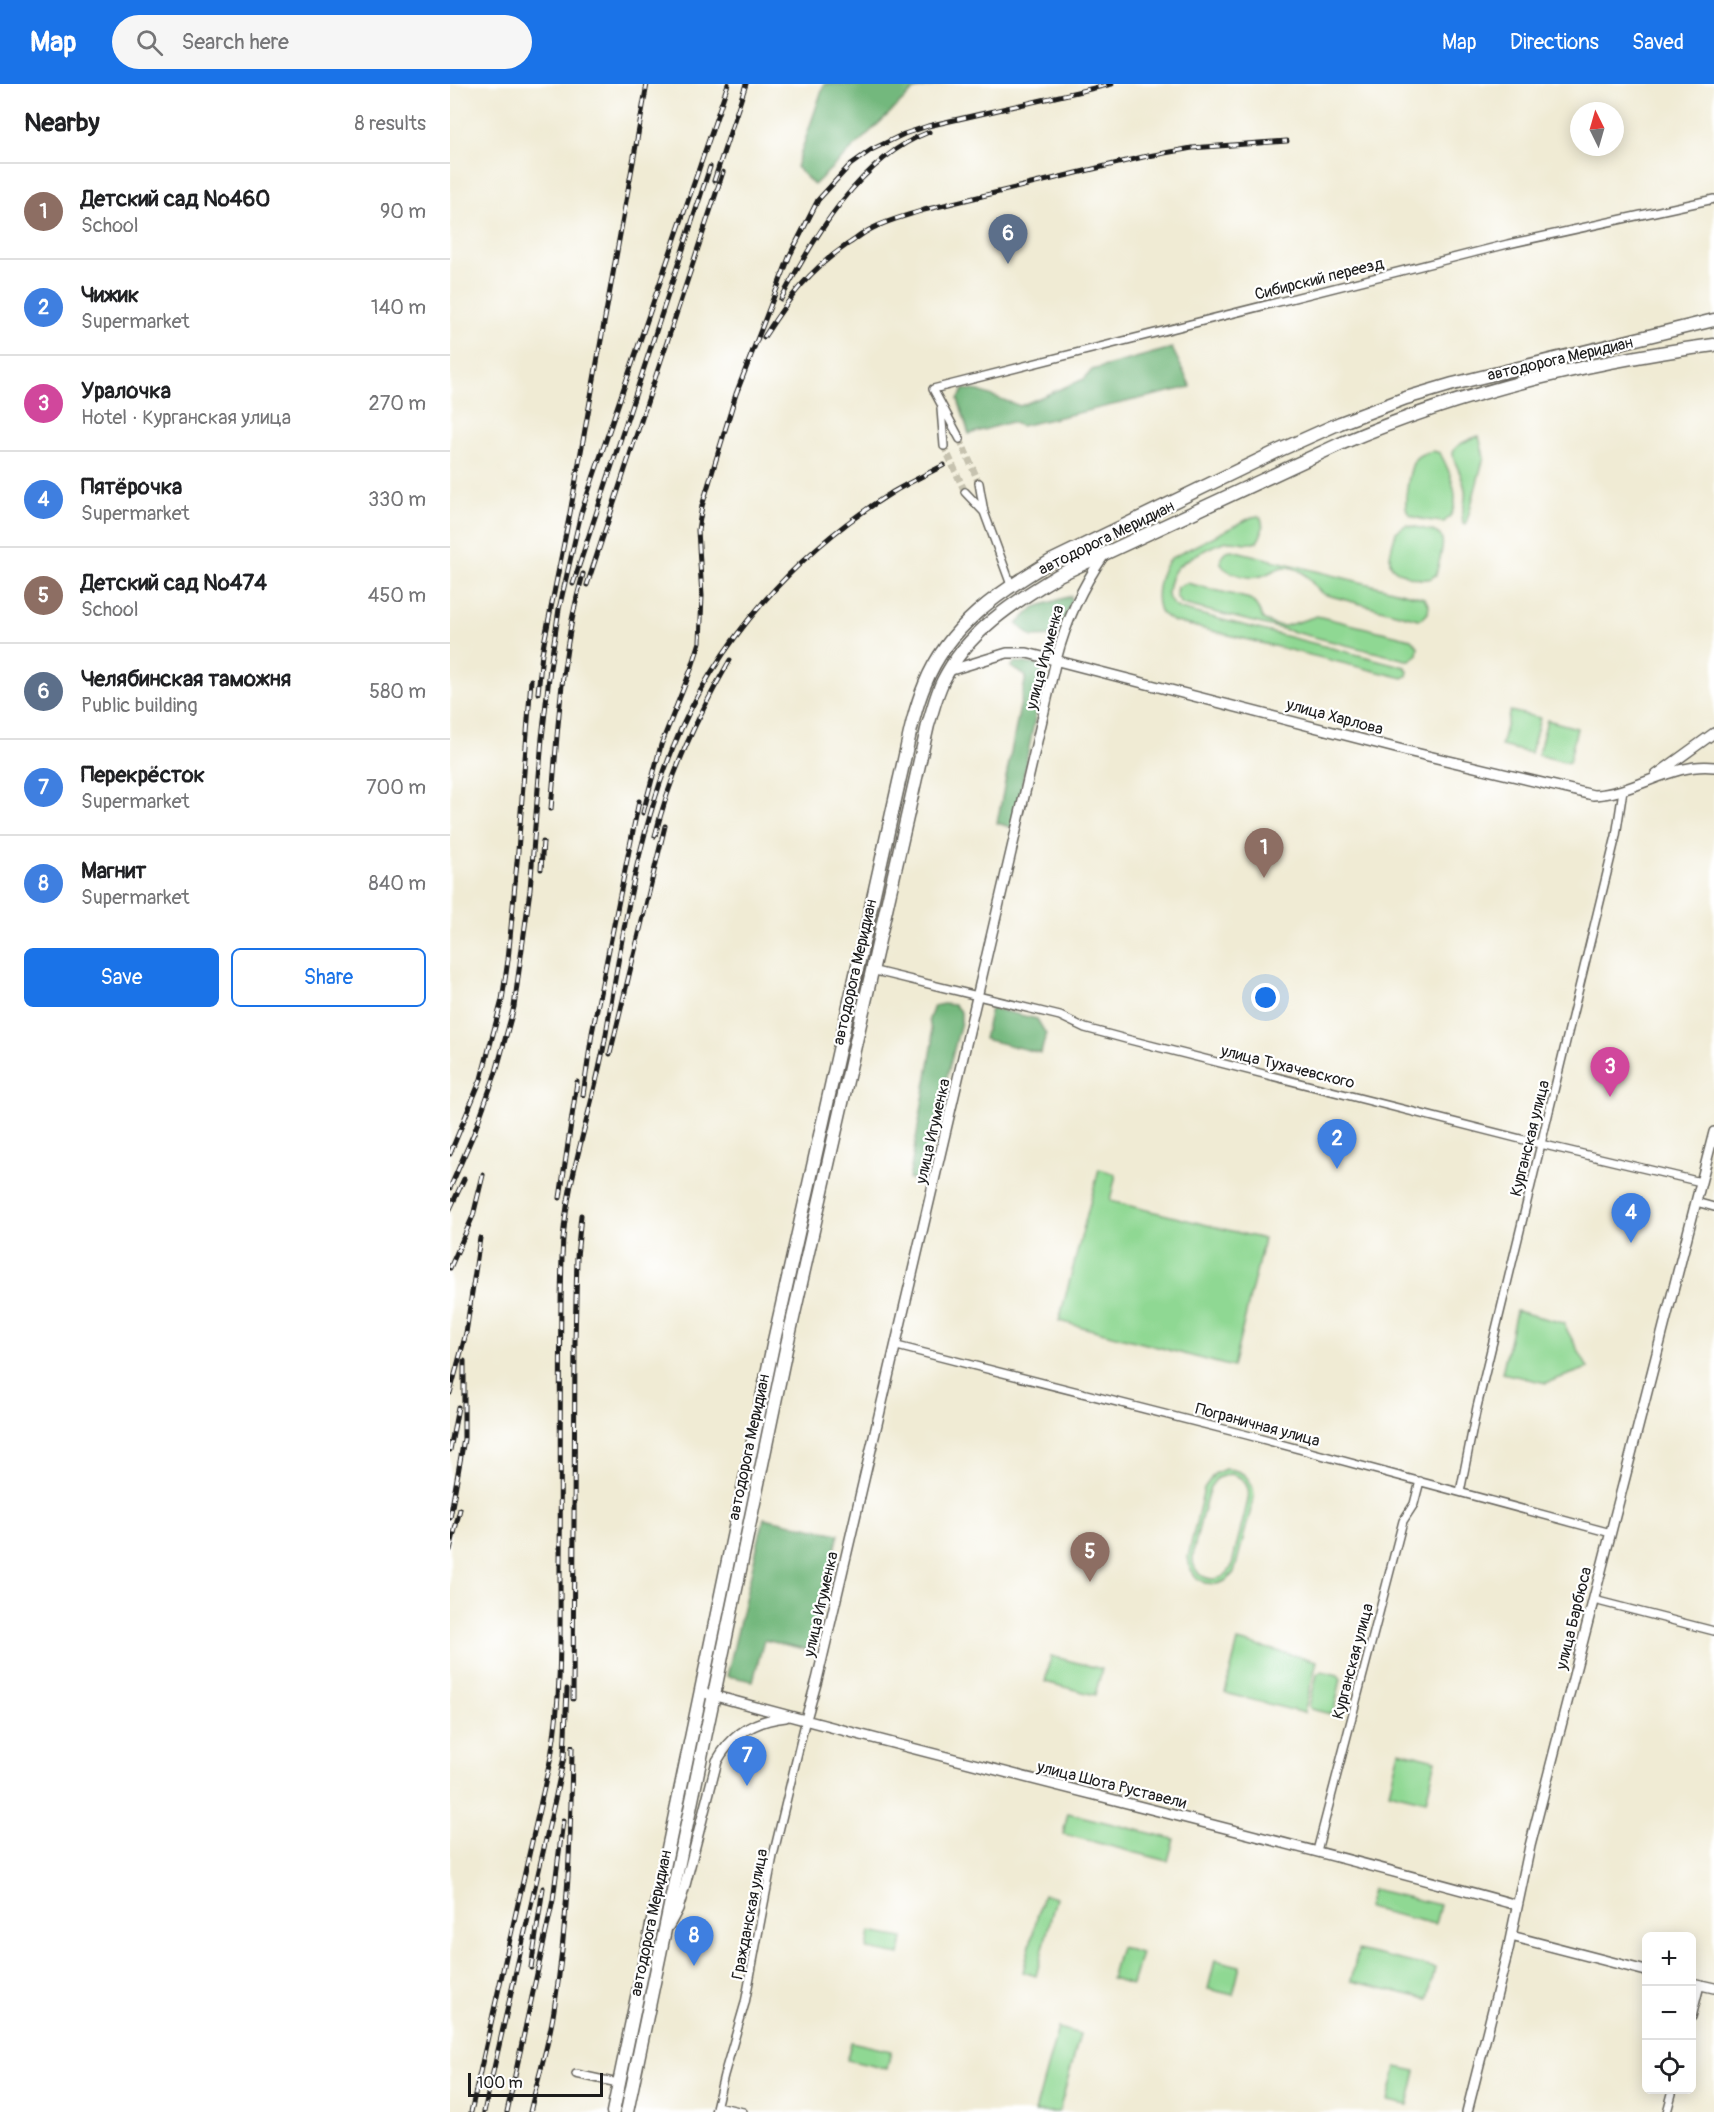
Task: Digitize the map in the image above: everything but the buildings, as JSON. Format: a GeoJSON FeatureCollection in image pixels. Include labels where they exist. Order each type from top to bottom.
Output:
{"type":"FeatureCollection","features":[{"type":"Feature","properties":{"kind":"main road"},"geometry":{"type":"LineString","coordinates":[[1668,333],[1714,320]]}},
{"type":"Feature","properties":{"kind":"main road"},"geometry":{"type":"LineString","coordinates":[[1668,333],[1714,325]]}},
{"type":"Feature","properties":{"kind":"main road","name":"автодорога Меридиан"},"geometry":{"type":"LineString","coordinates":[[613,2112],[773,1346],[898,782],[918,703],[933,666],[964,622],[1011,585],[1084,544],[1280,450],[1340,423],[1406,398],[1511,369],[1668,333]]}},
{"type":"Feature","properties":{"kind":"main road","name":"автодорога Меридиан"},"geometry":{"type":"LineString","coordinates":[[627,2112],[786,1349],[928,725],[948,671],[962,651],[987,625],[1020,599],[1059,576],[1340,444],[1380,427],[1523,381],[1620,360],[1714,345]]}},
{"type":"Feature","properties":{"kind":"street","name":"Сибирский переезд"},"geometry":{"type":"LineString","coordinates":[[941,406],[933,389],[1497,247],[1714,199]]}},
{"type":"Feature","properties":{"kind":"street"},"geometry":{"type":"LineString","coordinates":[[941,406],[960,439]]}},
{"type":"Feature","properties":{"kind":"street"},"geometry":{"type":"LineString","coordinates":[[941,406],[944,446]]}},
{"type":"Feature","properties":{"kind":"street"},"geometry":{"type":"LineString","coordinates":[[979,483],[984,512],[1011,585]]}},
{"type":"Feature","properties":{"kind":"street"},"geometry":{"type":"LineString","coordinates":[[965,492],[984,512]]}},
{"type":"Feature","properties":{"kind":"street","name":"улица Игуменка"},"geometry":{"type":"LineString","coordinates":[[806,1719],[818,1680],[897,1346],[1056,660],[1076,601],[1104,555]]}},
{"type":"Feature","properties":{"kind":"street","name":"улица Харлова"},"geometry":{"type":"LineString","coordinates":[[948,671],[1007,653],[1028,653],[1395,748],[1593,795],[1623,790],[1683,768],[1700,765],[1714,767]]}},
{"type":"Feature","properties":{"kind":"street"},"geometry":{"type":"LineString","coordinates":[[1647,782],[1714,733]]}},
{"type":"Feature","properties":{"kind":"street"},"geometry":{"type":"LineString","coordinates":[[1699,744],[1697,753],[1700,765]]}},
{"type":"Feature","properties":{"kind":"street","name":"Курганская улица"},"geometry":{"type":"LineString","coordinates":[[1460,1492],[1477,1407],[1616,836],[1623,790]]}},
{"type":"Feature","properties":{"kind":"street","name":"улица Тухачевского"},"geometry":{"type":"LineString","coordinates":[[871,970],[1060,1016],[1085,1028],[1541,1144],[1701,1182]]}},
{"type":"Feature","properties":{"kind":"street","name":"улица Барбюса"},"geometry":{"type":"LineString","coordinates":[[1467,2112],[1511,1936],[1516,1905],[1714,1132]]}},
{"type":"Feature","properties":{"kind":"street"},"geometry":{"type":"LineString","coordinates":[[1696,1202],[1714,1207]]}},
{"type":"Feature","properties":{"kind":"street","name":"Пограничная улица"},"geometry":{"type":"LineString","coordinates":[[897,1346],[1420,1481],[1611,1533]]}},
{"type":"Feature","properties":{"kind":"street","name":"Курганская улица"},"geometry":{"type":"LineString","coordinates":[[1317,1851],[1403,1521],[1414,1504],[1420,1481]]}},
{"type":"Feature","properties":{"kind":"street"},"geometry":{"type":"LineString","coordinates":[[1594,1600],[1714,1631]]}},
{"type":"Feature","properties":{"kind":"street","name":"улица Шота Руставели"},"geometry":{"type":"LineString","coordinates":[[701,1692],[1317,1851],[1516,1905]]}},
{"type":"Feature","properties":{"kind":"street"},"geometry":{"type":"LineString","coordinates":[[665,1934],[678,1909],[692,1863],[717,1761],[724,1747],[737,1734],[754,1724],[774,1718],[795,1717]]}},
{"type":"Feature","properties":{"kind":"street","name":"Гражданская улица"},"geometry":{"type":"LineString","coordinates":[[716,2109],[746,2003],[773,1856],[806,1719]]}},
{"type":"Feature","properties":{"kind":"street"},"geometry":{"type":"LineString","coordinates":[[1511,1936],[1642,1970]]}},
{"type":"Feature","properties":{"kind":"street"},"geometry":{"type":"LineString","coordinates":[[1696,1984],[1714,1988]]}},
{"type":"Feature","properties":{"kind":"street"},"geometry":{"type":"LineString","coordinates":[[576,2073],[618,2083]]}},
{"type":"Feature","properties":{"kind":"street"},"geometry":{"type":"LineString","coordinates":[[1667,2112],[1672,2094]]}},
{"type":"Feature","properties":{"kind":"street"},"geometry":{"type":"LineString","coordinates":[[716,2109],[743,2112]]}},
{"type":"Feature","properties":{"kind":"green space"},"geometry":{"type":"Polygon","coordinates":[[[824,84],[940,84],[914,90],[814,185],[796,167],[824,84]]]}},
{"type":"Feature","properties":{"kind":"green space"},"geometry":{"type":"Polygon","coordinates":[[[1172,348],[1191,387],[1021,426],[1011,422],[969,434],[958,399],[964,389],[979,391],[1020,406],[1084,379],[1092,370],[1172,348]]]}},
{"type":"Feature","properties":{"kind":"green space"},"geometry":{"type":"Polygon","coordinates":[[[1479,436],[1484,457],[1466,524],[1462,519],[1465,490],[1453,456],[1457,446],[1479,436]]]}},
{"type":"Feature","properties":{"kind":"green space"},"geometry":{"type":"Polygon","coordinates":[[[1433,451],[1440,453],[1454,489],[1454,507],[1451,515],[1444,522],[1415,517],[1406,509],[1407,485],[1411,468],[1416,458],[1433,451]]]}},
{"type":"Feature","properties":{"kind":"green space"},"geometry":{"type":"Polygon","coordinates":[[[1258,516],[1261,518],[1262,527],[1257,542],[1224,542],[1193,556],[1176,569],[1168,591],[1172,604],[1180,609],[1405,667],[1408,671],[1407,676],[1403,678],[1172,621],[1161,613],[1157,592],[1158,584],[1171,558],[1258,516]]]}},
{"type":"Feature","properties":{"kind":"green space"},"geometry":{"type":"Polygon","coordinates":[[[1406,525],[1437,533],[1441,537],[1443,543],[1436,575],[1429,579],[1411,577],[1394,569],[1391,565],[1390,554],[1396,532],[1406,525]]]}},
{"type":"Feature","properties":{"kind":"green space"},"geometry":{"type":"Polygon","coordinates":[[[1232,550],[1424,598],[1429,605],[1428,613],[1418,619],[1323,594],[1304,574],[1290,567],[1280,568],[1257,577],[1236,574],[1226,569],[1221,563],[1223,553],[1232,550]]]}},
{"type":"Feature","properties":{"kind":"green space"},"geometry":{"type":"Polygon","coordinates":[[[1187,583],[1250,599],[1263,619],[1274,625],[1285,626],[1317,616],[1411,639],[1418,647],[1417,655],[1406,660],[1182,604],[1176,596],[1177,587],[1187,583]]]}},
{"type":"Feature","properties":{"kind":"green space"},"geometry":{"type":"Polygon","coordinates":[[[1071,596],[1071,603],[1057,636],[1032,637],[1017,624],[1035,607],[1071,596]]]}},
{"type":"Feature","properties":{"kind":"green space"},"geometry":{"type":"Polygon","coordinates":[[[1015,662],[1040,665],[1043,678],[1013,828],[997,823],[1026,676],[1011,667],[1015,662]]]}},
{"type":"Feature","properties":{"kind":"green space"},"geometry":{"type":"Polygon","coordinates":[[[1510,711],[1540,718],[1531,753],[1501,746],[1510,711]]]}},
{"type":"Feature","properties":{"kind":"green space"},"geometry":{"type":"Polygon","coordinates":[[[1547,720],[1577,728],[1569,763],[1538,755],[1547,720]]]}},
{"type":"Feature","properties":{"kind":"green space"},"geometry":{"type":"Polygon","coordinates":[[[954,1005],[961,1012],[961,1022],[920,1182],[909,1179],[933,1042],[929,1019],[934,1006],[954,1005]]]}},
{"type":"Feature","properties":{"kind":"green space"},"geometry":{"type":"Polygon","coordinates":[[[991,1008],[1037,1019],[1046,1034],[1041,1053],[984,1039],[991,1008]]]}},
{"type":"Feature","properties":{"kind":"green space"},"geometry":{"type":"Polygon","coordinates":[[[1099,1169],[1116,1174],[1110,1201],[1264,1239],[1233,1367],[1059,1321],[1099,1169]]]}},
{"type":"Feature","properties":{"kind":"green space"},"geometry":{"type":"Polygon","coordinates":[[[1516,1311],[1563,1323],[1588,1368],[1546,1383],[1502,1373],[1516,1311]]]}},
{"type":"Feature","properties":{"kind":"green space"},"geometry":{"type":"Polygon","coordinates":[[[1225,1469],[1242,1473],[1250,1481],[1254,1498],[1234,1573],[1225,1581],[1217,1584],[1205,1583],[1198,1579],[1190,1570],[1188,1557],[1204,1488],[1214,1474],[1225,1469]],[[1230,1474],[1217,1478],[1210,1487],[1195,1546],[1194,1565],[1202,1576],[1208,1578],[1215,1579],[1226,1575],[1231,1568],[1248,1500],[1245,1483],[1239,1477],[1230,1474]]]}},
{"type":"Feature","properties":{"kind":"green space"},"geometry":{"type":"Polygon","coordinates":[[[764,1518],[839,1534],[810,1650],[764,1640],[753,1681],[727,1676],[764,1518]]]}},
{"type":"Feature","properties":{"kind":"green space"},"geometry":{"type":"Polygon","coordinates":[[[1238,1641],[1317,1661],[1304,1713],[1225,1693],[1238,1641]]]}},
{"type":"Feature","properties":{"kind":"green space"},"geometry":{"type":"Polygon","coordinates":[[[1051,1656],[1102,1669],[1095,1695],[1045,1682],[1051,1656]]]}},
{"type":"Feature","properties":{"kind":"green space"},"geometry":{"type":"Polygon","coordinates":[[[1322,1671],[1338,1675],[1341,1679],[1334,1711],[1330,1714],[1311,1709],[1309,1706],[1317,1674],[1322,1671]]]}},
{"type":"Feature","properties":{"kind":"green space"},"geometry":{"type":"Polygon","coordinates":[[[1399,1751],[1436,1760],[1426,1801],[1389,1792],[1399,1751]]]}},
{"type":"Feature","properties":{"kind":"green space"},"geometry":{"type":"Polygon","coordinates":[[[1068,1813],[1174,1839],[1168,1861],[1063,1834],[1068,1813]]]}},
{"type":"Feature","properties":{"kind":"green space"},"geometry":{"type":"Polygon","coordinates":[[[1372,1889],[1440,1905],[1435,1924],[1367,1908],[1372,1889]]]}},
{"type":"Feature","properties":{"kind":"green space"},"geometry":{"type":"Polygon","coordinates":[[[1043,1894],[1056,1898],[1036,1976],[1023,1972],[1043,1894]]]}},
{"type":"Feature","properties":{"kind":"green space"},"geometry":{"type":"Polygon","coordinates":[[[870,1932],[903,1938],[900,1955],[867,1949],[870,1932]]]}},
{"type":"Feature","properties":{"kind":"green space"},"geometry":{"type":"Polygon","coordinates":[[[1120,1947],[1141,1953],[1132,1985],[1111,1979],[1120,1947]]]}},
{"type":"Feature","properties":{"kind":"green space"},"geometry":{"type":"Polygon","coordinates":[[[1358,1950],[1435,1968],[1428,1999],[1351,1981],[1358,1950]]]}},
{"type":"Feature","properties":{"kind":"green space"},"geometry":{"type":"Polygon","coordinates":[[[1215,1960],[1240,1966],[1233,1995],[1208,1989],[1215,1960]]]}},
{"type":"Feature","properties":{"kind":"green space"},"geometry":{"type":"Polygon","coordinates":[[[1058,2028],[1080,2034],[1059,2112],[1035,2112],[1058,2028]]]}},
{"type":"Feature","properties":{"kind":"green space"},"geometry":{"type":"Polygon","coordinates":[[[851,2042],[891,2051],[887,2069],[847,2060],[851,2042]]]}},
{"type":"Feature","properties":{"kind":"green space"},"geometry":{"type":"Polygon","coordinates":[[[1396,2067],[1416,2071],[1408,2105],[1388,2101],[1396,2067]]]}},
{"type":"Feature","properties":{"kind":"tunnel"},"geometry":{"type":"LineString","coordinates":[[960,439],[979,483]]}},
{"type":"Feature","properties":{"kind":"tunnel"},"geometry":{"type":"LineString","coordinates":[[944,446],[965,492]]}},
{"type":"Feature","properties":{"kind":"railway"},"geometry":{"type":"LineString","coordinates":[[538,693],[542,653],[570,513],[647,84]]}},
{"type":"Feature","properties":{"kind":"railway"},"geometry":{"type":"LineString","coordinates":[[450,1188],[474,1133],[496,1072],[514,1007],[530,890],[550,668],[559,609],[581,513],[728,84]]}},
{"type":"Feature","properties":{"kind":"railway"},"geometry":{"type":"LineString","coordinates":[[714,181],[746,84]]}},
{"type":"Feature","properties":{"kind":"railway"},"geometry":{"type":"LineString","coordinates":[[643,813],[661,745],[700,642],[702,596],[698,530],[702,506],[736,394],[790,255],[818,200],[850,165],[871,150],[904,134],[928,126],[1112,84]]}},
{"type":"Feature","properties":{"kind":"railway"},"geometry":{"type":"LineString","coordinates":[[781,299],[824,226],[861,180],[881,160],[904,144],[929,132]]}},
{"type":"Feature","properties":{"kind":"railway"},"geometry":{"type":"LineString","coordinates":[[764,337],[791,297],[822,264],[862,234],[884,223],[924,210],[1143,157],[1192,148],[1287,141]]}},
{"type":"Feature","properties":{"kind":"railway"},"geometry":{"type":"LineString","coordinates":[[573,584],[710,167]]}},
{"type":"Feature","properties":{"kind":"railway"},"geometry":{"type":"LineString","coordinates":[[587,585],[723,172]]}},
{"type":"Feature","properties":{"kind":"railway"},"geometry":{"type":"LineString","coordinates":[[471,2112],[555,1733],[560,1661],[561,1334],[564,1229],[573,1175],[600,1067],[631,892],[649,819],[673,748],[691,709],[736,636],[763,603],[792,571],[858,516],[893,492],[944,465]]}},
{"type":"Feature","properties":{"kind":"railway"},"geometry":{"type":"LineString","coordinates":[[551,809],[565,661],[583,574]]}},
{"type":"Feature","properties":{"kind":"railway"},"geometry":{"type":"LineString","coordinates":[[655,836],[661,812],[686,745],[730,660]]}},
{"type":"Feature","properties":{"kind":"railway"},"geometry":{"type":"LineString","coordinates":[[450,1154],[481,1079],[502,1000],[518,851],[531,680]]}},
{"type":"Feature","properties":{"kind":"railway"},"geometry":{"type":"LineString","coordinates":[[583,1095],[592,1033],[639,801]]}},
{"type":"Feature","properties":{"kind":"railway"},"geometry":{"type":"LineString","coordinates":[[610,1054],[665,826]]}},
{"type":"Feature","properties":{"kind":"railway"},"geometry":{"type":"LineString","coordinates":[[541,869],[543,842]]}},
{"type":"Feature","properties":{"kind":"railway"},"geometry":{"type":"LineString","coordinates":[[560,1198],[577,1082]]}},
{"type":"Feature","properties":{"kind":"railway"},"geometry":{"type":"LineString","coordinates":[[450,1268],[473,1216],[483,1175]]}},
{"type":"Feature","properties":{"kind":"railway"},"geometry":{"type":"LineString","coordinates":[[450,1209],[464,1179]]}},
{"type":"Feature","properties":{"kind":"railway"},"geometry":{"type":"LineString","coordinates":[[573,1699],[575,1342],[577,1257],[581,1215]]}},
{"type":"Feature","properties":{"kind":"railway"},"geometry":{"type":"LineString","coordinates":[[450,1393],[466,1333],[480,1238]]}},
{"type":"Feature","properties":{"kind":"railway"},"geometry":{"type":"LineString","coordinates":[[450,1518],[464,1439],[464,1361]]}},
{"type":"Feature","properties":{"kind":"railway"},"geometry":{"type":"LineString","coordinates":[[450,1450],[458,1407]]}},
{"type":"Feature","properties":{"kind":"railway"},"geometry":{"type":"LineString","coordinates":[[450,1550],[460,1509]]}},
{"type":"Feature","properties":{"kind":"railway"},"geometry":{"type":"LineString","coordinates":[[484,2112],[564,1757],[567,1689]]}},
{"type":"Feature","properties":{"kind":"railway"},"geometry":{"type":"LineString","coordinates":[[530,2112],[552,2023],[563,1945],[570,1846],[572,1747]]}},
{"type":"Feature","properties":{"kind":"railway"},"geometry":{"type":"LineString","coordinates":[[507,2112],[553,1900],[563,1821]]}},
{"type":"Feature","properties":{"kind":"railway"},"geometry":{"type":"LineString","coordinates":[[531,1968],[543,1888]]}},
{"type":"Feature","properties":{"kind":"place","name":"Челябинская таможня"},"geometry":{"type":"Point","coordinates":[1008,264]}},
{"type":"Feature","properties":{"kind":"place","name":"Детский сад №460"},"geometry":{"type":"Point","coordinates":[1264,878]}},
{"type":"Feature","properties":{"kind":"place","name":"Уралочка"},"geometry":{"type":"Point","coordinates":[1610,1097]}},
{"type":"Feature","properties":{"kind":"place","name":"Чижик"},"geometry":{"type":"Point","coordinates":[1337,1169]}},
{"type":"Feature","properties":{"kind":"place","name":"Пятёрочка"},"geometry":{"type":"Point","coordinates":[1631,1243]}},
{"type":"Feature","properties":{"kind":"place","name":"Детский сад №474"},"geometry":{"type":"Point","coordinates":[1090,1582]}},
{"type":"Feature","properties":{"kind":"place","name":"Перекрёсток"},"geometry":{"type":"Point","coordinates":[747,1786]}},
{"type":"Feature","properties":{"kind":"place","name":"Магнит"},"geometry":{"type":"Point","coordinates":[694,1966]}}]}
